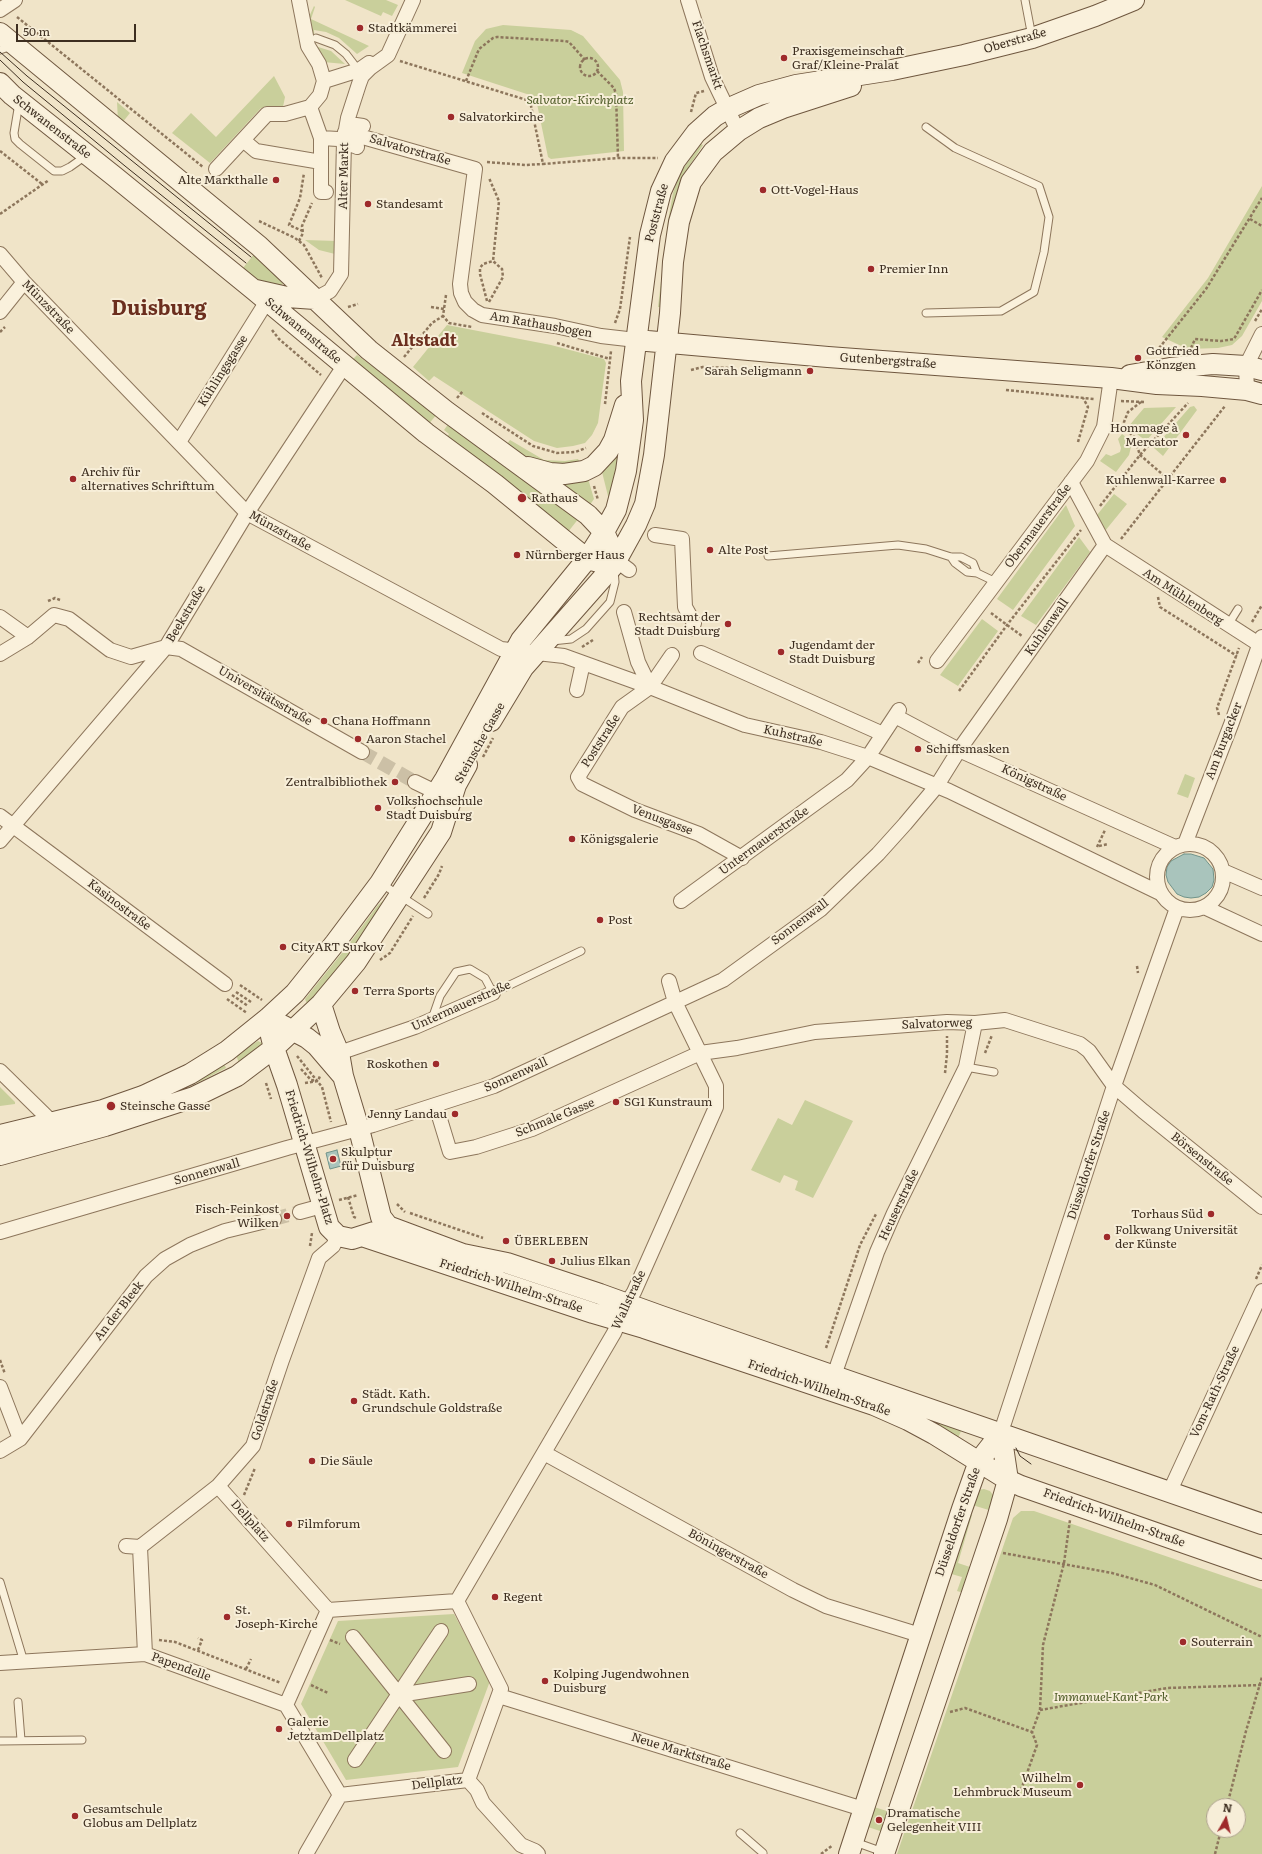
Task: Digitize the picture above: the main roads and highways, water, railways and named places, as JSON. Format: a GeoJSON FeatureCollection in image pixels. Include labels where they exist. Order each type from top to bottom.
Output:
{"type":"FeatureCollection","features":[{"type":"Feature","properties":{"kind":"main road","name":"Oberstraße"},"geometry":{"type":"LineString","coordinates":[[727,109],[753,97],[796,85],[892,70],[964,55],[1032,38],[1095,16],[1134,0]]}},
{"type":"Feature","properties":{"kind":"main road"},"geometry":{"type":"LineString","coordinates":[[0,33],[258,246],[322,295],[369,350],[446,411],[588,515],[604,532],[620,565]]}},
{"type":"Feature","properties":{"kind":"main road","name":"Oberstraße"},"geometry":{"type":"LineString","coordinates":[[738,131],[759,118],[783,108],[840,90],[892,70]]}},
{"type":"Feature","properties":{"kind":"main road","name":"Schwanenstraße"},"geometry":{"type":"LineString","coordinates":[[0,83],[19,101],[261,295],[340,372],[495,484],[587,559],[620,565]]}},
{"type":"Feature","properties":{"kind":"main road","name":"Poststraße"},"geometry":{"type":"LineString","coordinates":[[587,559],[604,532],[618,503],[626,471],[633,420],[631,381],[650,235],[660,191],[675,161],[696,133],[715,116],[727,109]]}},
{"type":"Feature","properties":{"kind":"main road","name":"Poststraße"},"geometry":{"type":"LineString","coordinates":[[620,565],[642,511],[650,479],[666,343],[674,255],[679,222],[691,182],[713,152],[738,131]]}},
{"type":"Feature","properties":{"kind":"main road"},"geometry":{"type":"LineString","coordinates":[[261,295],[287,297],[322,295]]}},
{"type":"Feature","properties":{"kind":"main road"},"geometry":{"type":"LineString","coordinates":[[636,340],[666,343]]}},
{"type":"Feature","properties":{"kind":"main road","name":"Gutenbergstraße"},"geometry":{"type":"LineString","coordinates":[[666,343],[1111,378],[1157,384],[1202,386],[1254,392]]}},
{"type":"Feature","properties":{"kind":"main road","name":"Gutenbergstraße"},"geometry":{"type":"LineString","coordinates":[[1111,378],[1170,368],[1206,365],[1254,368]]}},
{"type":"Feature","properties":{"kind":"main road"},"geometry":{"type":"LineString","coordinates":[[514,460],[536,470],[550,473],[575,472],[594,466],[608,451],[614,440],[631,381]]}},
{"type":"Feature","properties":{"kind":"main road","name":"Steinsche Gasse"},"geometry":{"type":"LineString","coordinates":[[531,649],[522,640],[543,611],[587,559]]}},
{"type":"Feature","properties":{"kind":"main road","name":"Steinsche Gasse"},"geometry":{"type":"LineString","coordinates":[[0,1156],[105,1126],[194,1097],[237,1076],[274,1048],[293,1031],[321,1004],[356,962],[440,832],[444,779],[531,649],[620,565]]}},
{"type":"Feature","properties":{"kind":"main road","name":"Steinsche Gasse"},"geometry":{"type":"LineString","coordinates":[[0,1135],[103,1110],[143,1096],[190,1074],[227,1051],[260,1008],[295,993],[335,943],[443,796]]}},
{"type":"Feature","properties":{"kind":"main road"},"geometry":{"type":"LineString","coordinates":[[321,1004],[330,1032],[339,1053],[343,1076],[384,1222]]}},
{"type":"Feature","properties":{"kind":"main road"},"geometry":{"type":"LineString","coordinates":[[260,1008],[317,1046],[343,1076]]}},
{"type":"Feature","properties":{"kind":"main road"},"geometry":{"type":"LineString","coordinates":[[260,1008],[274,1048]]}},
{"type":"Feature","properties":{"kind":"main road","name":"Friedrich-Wilhelm-Platz"},"geometry":{"type":"LineString","coordinates":[[274,1048],[305,1144],[329,1203],[329,1227],[338,1236],[352,1239],[374,1232],[384,1222]]}},
{"type":"Feature","properties":{"kind":"main road","name":"Friedrich-Wilhelm-Straße"},"geometry":{"type":"LineString","coordinates":[[384,1222],[463,1254],[507,1263],[623,1312]]}},
{"type":"Feature","properties":{"kind":"main road","name":"Friedrich-Wilhelm-Straße"},"geometry":{"type":"LineString","coordinates":[[362,1236],[623,1312],[832,1383],[1003,1428],[1169,1493],[1262,1524]]}},
{"type":"Feature","properties":{"kind":"main road","name":"Friedrich-Wilhelm-Straße"},"geometry":{"type":"LineString","coordinates":[[832,1383],[934,1434],[1008,1480],[1262,1570]]}},
{"type":"Feature","properties":{"kind":"main road","name":"Düsseldorfer Straße"},"geometry":{"type":"LineString","coordinates":[[851,1848],[979,1461],[1003,1428]]}},
{"type":"Feature","properties":{"kind":"main road","name":"Düsseldorfer Straße"},"geometry":{"type":"LineString","coordinates":[[884,1853],[997,1520],[1008,1480],[1003,1428]]}},
{"type":"Feature","properties":{"kind":"water"},"geometry":{"type":"Polygon","coordinates":[[[1184,854],[1191,854],[1204,858],[1213,869],[1214,880],[1212,887],[1199,897],[1191,898],[1177,894],[1168,882],[1166,875],[1167,867],[1171,861],[1184,854]]]}},
{"type":"Feature","properties":{"kind":"water"},"geometry":{"type":"Polygon","coordinates":[[[337,1150],[341,1166],[330,1169],[326,1153],[337,1150]]]}},
{"type":"Feature","properties":{"kind":"tunnel"},"geometry":{"type":"LineString","coordinates":[[362,752],[415,782]]}},
{"type":"Feature","properties":{"kind":"tunnel"},"geometry":{"type":"LineString","coordinates":[[274,1219],[300,1212]]}},
{"type":"Feature","properties":{"kind":"tram line"},"geometry":{"type":"LineString","coordinates":[[0,52],[27,76],[251,257]]}},
{"type":"Feature","properties":{"kind":"tram line"},"geometry":{"type":"LineString","coordinates":[[0,60],[23,82],[246,263]]}},
{"type":"Feature","properties":{"kind":"tram line"},"geometry":{"type":"LineString","coordinates":[[1016,1448],[1020,1456],[1031,1464]]}},
{"type":"Feature","properties":{"kind":"place","name":"Stadtkämmerei"},"geometry":{"type":"Point","coordinates":[360,28]}},
{"type":"Feature","properties":{"kind":"place","name":"Praxisgemeinschaft Graf/Kleine-Pralat"},"geometry":{"type":"Point","coordinates":[784,58]}},
{"type":"Feature","properties":{"kind":"place","name":"Salvatorkirche"},"geometry":{"type":"Point","coordinates":[451,117]}},
{"type":"Feature","properties":{"kind":"place","name":"Alte Markthalle"},"geometry":{"type":"Point","coordinates":[276,180]}},
{"type":"Feature","properties":{"kind":"place","name":"Ott-Vogel-Haus"},"geometry":{"type":"Point","coordinates":[763,190]}},
{"type":"Feature","properties":{"kind":"place","name":"Standesamt"},"geometry":{"type":"Point","coordinates":[368,204]}},
{"type":"Feature","properties":{"kind":"place","name":"Premier Inn"},"geometry":{"type":"Point","coordinates":[871,269]}},
{"type":"Feature","properties":{"kind":"place","name":"Gottfried Könzgen"},"geometry":{"type":"Point","coordinates":[1138,358]}},
{"type":"Feature","properties":{"kind":"place","name":"Sarah Seligmann"},"geometry":{"type":"Point","coordinates":[810,371]}},
{"type":"Feature","properties":{"kind":"place","name":"Hommage à Mercator"},"geometry":{"type":"Point","coordinates":[1186,435]}},
{"type":"Feature","properties":{"kind":"place","name":"Archiv für alternatives Schrifttum"},"geometry":{"type":"Point","coordinates":[73,479]}},
{"type":"Feature","properties":{"kind":"place","name":"Kuhlenwall-Karree"},"geometry":{"type":"Point","coordinates":[1223,480]}},
{"type":"Feature","properties":{"kind":"place","name":"Rathaus"},"geometry":{"type":"Point","coordinates":[522,498]}},
{"type":"Feature","properties":{"kind":"place","name":"Alte Post"},"geometry":{"type":"Point","coordinates":[710,550]}},
{"type":"Feature","properties":{"kind":"place","name":"Nürnberger Haus"},"geometry":{"type":"Point","coordinates":[517,555]}},
{"type":"Feature","properties":{"kind":"place","name":"Rechtsamt der Stadt Duisburg"},"geometry":{"type":"Point","coordinates":[728,624]}},
{"type":"Feature","properties":{"kind":"place","name":"Jugendamt der Stadt Duisburg"},"geometry":{"type":"Point","coordinates":[781,652]}},
{"type":"Feature","properties":{"kind":"place","name":"Chana Hoffmann"},"geometry":{"type":"Point","coordinates":[324,721]}},
{"type":"Feature","properties":{"kind":"place","name":"Aaron Stachel"},"geometry":{"type":"Point","coordinates":[358,739]}},
{"type":"Feature","properties":{"kind":"place","name":"Schiffsmasken"},"geometry":{"type":"Point","coordinates":[918,749]}},
{"type":"Feature","properties":{"kind":"place","name":"Zentralbibliothek"},"geometry":{"type":"Point","coordinates":[395,782]}},
{"type":"Feature","properties":{"kind":"place","name":"Volkshochschule Stadt Duisburg"},"geometry":{"type":"Point","coordinates":[378,808]}},
{"type":"Feature","properties":{"kind":"place","name":"Königsgalerie"},"geometry":{"type":"Point","coordinates":[572,839]}},
{"type":"Feature","properties":{"kind":"place","name":"Post"},"geometry":{"type":"Point","coordinates":[600,920]}},
{"type":"Feature","properties":{"kind":"place","name":"CityART Surkov"},"geometry":{"type":"Point","coordinates":[283,947]}},
{"type":"Feature","properties":{"kind":"place","name":"Terra Sports"},"geometry":{"type":"Point","coordinates":[355,991]}},
{"type":"Feature","properties":{"kind":"place","name":"Roskothen"},"geometry":{"type":"Point","coordinates":[436,1064]}},
{"type":"Feature","properties":{"kind":"place","name":"SG1 Kunstraum"},"geometry":{"type":"Point","coordinates":[616,1102]}},
{"type":"Feature","properties":{"kind":"place","name":"Steinsche Gasse"},"geometry":{"type":"Point","coordinates":[111,1106]}},
{"type":"Feature","properties":{"kind":"place","name":"Jenny Landau"},"geometry":{"type":"Point","coordinates":[455,1114]}},
{"type":"Feature","properties":{"kind":"place","name":"Skulptur für Duisburg"},"geometry":{"type":"Point","coordinates":[333,1159]}},
{"type":"Feature","properties":{"kind":"place","name":"Torhaus Süd"},"geometry":{"type":"Point","coordinates":[1211,1214]}},
{"type":"Feature","properties":{"kind":"place","name":"Fisch-Feinkost Wilken"},"geometry":{"type":"Point","coordinates":[287,1216]}},
{"type":"Feature","properties":{"kind":"place","name":"Folkwang Universität der Künste"},"geometry":{"type":"Point","coordinates":[1107,1237]}},
{"type":"Feature","properties":{"kind":"place","name":"ÜBERLEBEN"},"geometry":{"type":"Point","coordinates":[506,1241]}},
{"type":"Feature","properties":{"kind":"place","name":"Julius Elkan"},"geometry":{"type":"Point","coordinates":[552,1261]}},
{"type":"Feature","properties":{"kind":"place","name":"Städt. Kath. Grundschule Goldstraße"},"geometry":{"type":"Point","coordinates":[354,1401]}},
{"type":"Feature","properties":{"kind":"place","name":"Die Säule"},"geometry":{"type":"Point","coordinates":[312,1461]}},
{"type":"Feature","properties":{"kind":"place","name":"Filmforum"},"geometry":{"type":"Point","coordinates":[289,1524]}},
{"type":"Feature","properties":{"kind":"place","name":"Regent"},"geometry":{"type":"Point","coordinates":[495,1597]}},
{"type":"Feature","properties":{"kind":"place","name":"St. Joseph-Kirche"},"geometry":{"type":"Point","coordinates":[227,1617]}},
{"type":"Feature","properties":{"kind":"place","name":"Souterrain"},"geometry":{"type":"Point","coordinates":[1183,1642]}},
{"type":"Feature","properties":{"kind":"place","name":"Kolping Jugendwohnen Duisburg"},"geometry":{"type":"Point","coordinates":[545,1681]}},
{"type":"Feature","properties":{"kind":"place","name":"Galerie JetztamDellplatz"},"geometry":{"type":"Point","coordinates":[279,1729]}},
{"type":"Feature","properties":{"kind":"place","name":"Wilhelm Lehmbruck Museum"},"geometry":{"type":"Point","coordinates":[1080,1785]}},
{"type":"Feature","properties":{"kind":"place","name":"Gesamtschule Globus am Dellplatz"},"geometry":{"type":"Point","coordinates":[75,1816]}},
{"type":"Feature","properties":{"kind":"place","name":"Dramatische Gelegenheit VIII"},"geometry":{"type":"Point","coordinates":[879,1820]}},
{"type":"Feature","properties":{"kind":"district","name":"Duisburg"},"geometry":{"type":"Point","coordinates":[159,309]}},
{"type":"Feature","properties":{"kind":"district","name":"Altstadt"},"geometry":{"type":"Point","coordinates":[424,341]}},
{"type":"Feature","properties":{"kind":"park label","name":"Salvator-Kirchplatz"},"geometry":{"type":"Point","coordinates":[580,100]}},
{"type":"Feature","properties":{"kind":"park label","name":"Immanuel-Kant-Park"},"geometry":{"type":"Point","coordinates":[1111,1697]}}]}
